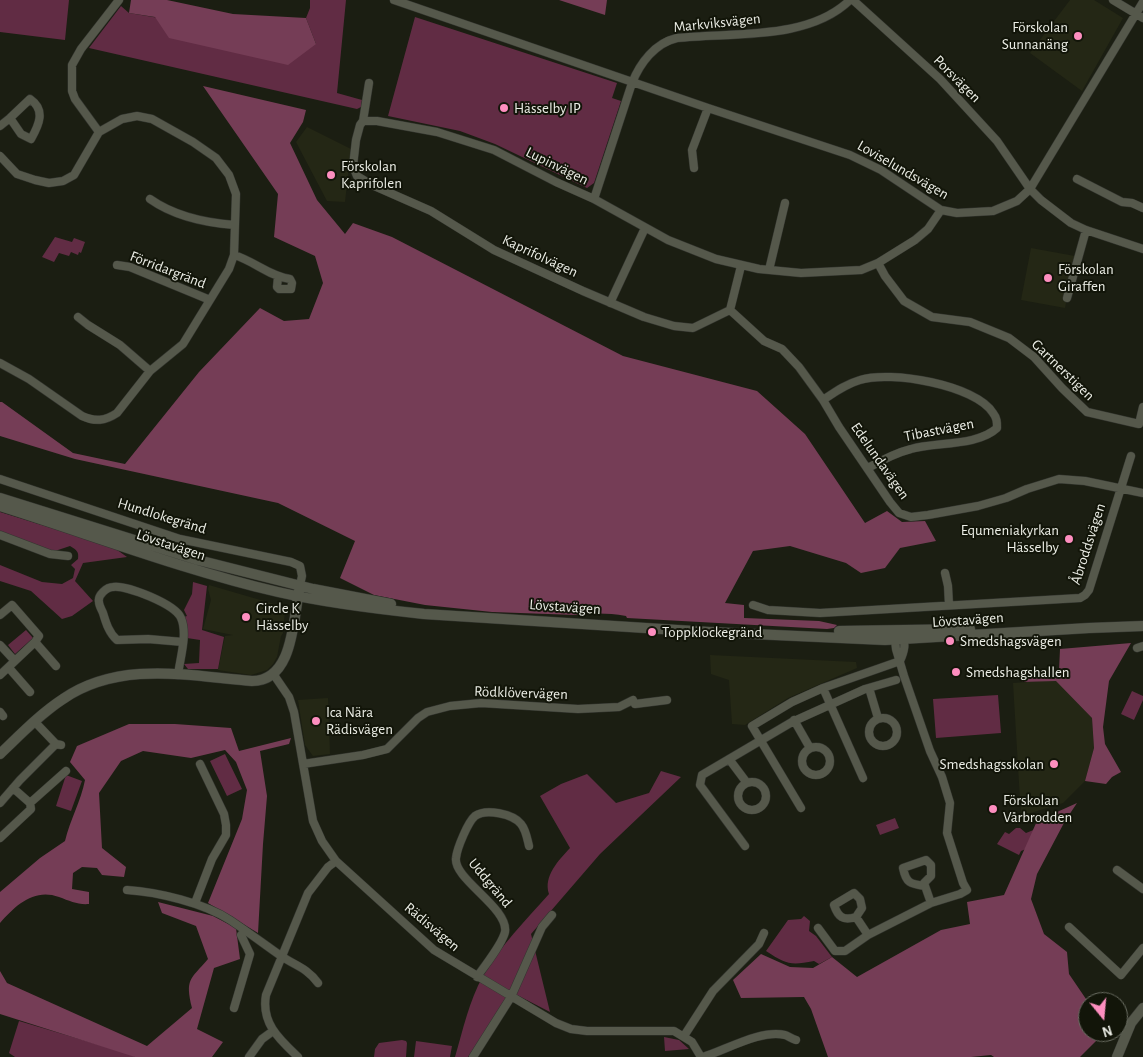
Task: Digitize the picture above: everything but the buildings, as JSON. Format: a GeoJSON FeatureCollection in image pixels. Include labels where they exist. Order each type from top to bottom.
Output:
{"type":"FeatureCollection","features":[{"type":"Feature","properties":{"kind":"street"},"geometry":{"type":"LineString","coordinates":[[99,132],[75,100],[72,91],[72,65],[81,49],[119,0]]}},
{"type":"Feature","properties":{"kind":"street","name":"Loviselundsvägen"},"geometry":{"type":"LineString","coordinates":[[394,0],[632,83],[857,157],[888,174],[941,210],[957,213],[993,211],[1017,201],[1030,188],[1140,16],[1143,2]]}},
{"type":"Feature","properties":{"kind":"street","name":"Markviksvägen"},"geometry":{"type":"LineString","coordinates":[[594,199],[632,83],[638,68],[650,53],[672,39],[780,31],[822,19],[852,0]]}},
{"type":"Feature","properties":{"kind":"street","name":"Porsvägen"},"geometry":{"type":"LineString","coordinates":[[852,0],[940,79],[997,141],[1030,188],[1041,200],[1071,223],[1143,249]]}},
{"type":"Feature","properties":{"kind":"street"},"geometry":{"type":"LineString","coordinates":[[1112,0],[1140,16]]}},
{"type":"Feature","properties":{"kind":"street"},"geometry":{"type":"LineString","coordinates":[[363,122],[369,83]]}},
{"type":"Feature","properties":{"kind":"street"},"geometry":{"type":"LineString","coordinates":[[0,126],[30,99],[36,103],[40,116],[39,125],[31,139],[21,134],[10,118]]}},
{"type":"Feature","properties":{"kind":"street"},"geometry":{"type":"LineString","coordinates":[[694,168],[692,150],[708,108]]}},
{"type":"Feature","properties":{"kind":"street"},"geometry":{"type":"LineString","coordinates":[[0,156],[17,174],[35,180],[63,181],[74,175],[99,132],[122,119],[137,116],[152,119],[193,142],[216,158],[229,175],[236,194],[234,255],[229,269],[183,344],[150,371],[117,413],[100,421],[90,420],[30,379],[0,363]]}},
{"type":"Feature","properties":{"kind":"street","name":"Lupinvägen"},"geometry":{"type":"LineString","coordinates":[[363,122],[377,121],[438,132],[494,150],[594,199],[668,240],[716,259],[741,266],[801,273],[860,270],[878,263],[915,240],[928,229],[941,210]]}},
{"type":"Feature","properties":{"kind":"street","name":"Kaprifolvägen"},"geometry":{"type":"LineString","coordinates":[[363,122],[360,125],[356,140],[353,166],[358,176],[372,185],[431,211],[494,250],[610,303],[644,317],[674,326],[693,328],[730,310]]}},
{"type":"Feature","properties":{"kind":"street"},"geometry":{"type":"LineString","coordinates":[[1077,179],[1122,202],[1132,203],[1143,208]]}},
{"type":"Feature","properties":{"kind":"street"},"geometry":{"type":"LineString","coordinates":[[150,199],[159,206],[189,216],[215,223],[235,225]]}},
{"type":"Feature","properties":{"kind":"street"},"geometry":{"type":"LineString","coordinates":[[769,270],[785,203]]}},
{"type":"Feature","properties":{"kind":"street"},"geometry":{"type":"LineString","coordinates":[[610,303],[645,228]]}},
{"type":"Feature","properties":{"kind":"street"},"geometry":{"type":"LineString","coordinates":[[1067,298],[1086,230]]}},
{"type":"Feature","properties":{"kind":"street"},"geometry":{"type":"LineString","coordinates":[[234,255],[246,259],[278,277]]}},
{"type":"Feature","properties":{"kind":"street","name":"Gartnerstigen"},"geometry":{"type":"LineString","coordinates":[[878,263],[885,276],[904,301],[932,317],[970,322],[1009,338],[1034,357],[1087,412],[1139,424],[1143,407]]}},
{"type":"Feature","properties":{"kind":"street","name":"Förridargränd"},"geometry":{"type":"LineString","coordinates":[[117,265],[130,267],[210,300]]}},
{"type":"Feature","properties":{"kind":"street"},"geometry":{"type":"LineString","coordinates":[[730,310],[741,266]]}},
{"type":"Feature","properties":{"kind":"street","name":"Edelundavägen"},"geometry":{"type":"LineString","coordinates":[[730,310],[764,341],[782,349],[799,367],[824,400],[839,427],[890,502],[900,513],[911,517],[978,506],[1059,479],[1085,481],[1143,493]]}},
{"type":"Feature","properties":{"kind":"street"},"geometry":{"type":"LineString","coordinates":[[78,317],[120,345],[150,371]]}},
{"type":"Feature","properties":{"kind":"street","name":"Tibastvägen"},"geometry":{"type":"LineString","coordinates":[[824,400],[840,389],[861,379],[892,377],[929,382],[959,389],[980,401],[992,411],[996,419],[997,428],[991,433],[978,438],[912,448],[893,454],[868,468]]}},
{"type":"Feature","properties":{"kind":"street","name":"Åbroddsvägen"},"geometry":{"type":"LineString","coordinates":[[753,605],[768,610],[820,613],[1080,598],[1086,595],[1089,590],[1131,456]]}},
{"type":"Feature","properties":{"kind":"street","name":"Hundlokegränd"},"geometry":{"type":"LineString","coordinates":[[0,478],[180,539],[291,562],[300,566],[302,576],[300,585]]}},
{"type":"Feature","properties":{"kind":"street","name":"Lövstavägen"},"geometry":{"type":"LineString","coordinates":[[0,498],[198,560],[300,585],[381,602],[471,612],[899,637],[1143,622]]}},
{"type":"Feature","properties":{"kind":"street","name":"Lövstavägen"},"geometry":{"type":"LineString","coordinates":[[0,506],[196,570],[298,596],[424,614],[709,632],[899,637],[1143,626]]}},
{"type":"Feature","properties":{"kind":"street"},"geometry":{"type":"LineString","coordinates":[[0,535],[50,554],[68,556]]}},
{"type":"Feature","properties":{"kind":"street"},"geometry":{"type":"LineString","coordinates":[[944,572],[948,586],[949,605]]}},
{"type":"Feature","properties":{"kind":"street"},"geometry":{"type":"LineString","coordinates":[[0,754],[63,698],[106,678],[135,673],[178,674],[252,681],[265,680],[274,675],[280,668],[290,644],[300,585]]}},
{"type":"Feature","properties":{"kind":"street"},"geometry":{"type":"LineString","coordinates":[[178,674],[183,642],[182,619],[178,612],[128,588],[112,586],[100,595],[99,602],[112,636],[117,640],[148,639],[183,642]]}},
{"type":"Feature","properties":{"kind":"street"},"geometry":{"type":"LineString","coordinates":[[0,615],[12,605],[39,636],[0,675]]}},
{"type":"Feature","properties":{"kind":"street"},"geometry":{"type":"LineString","coordinates":[[818,928],[835,951],[845,951],[868,935],[931,903],[967,890],[947,833],[950,802],[942,777],[930,751],[900,661],[899,637]]}},
{"type":"Feature","properties":{"kind":"street"},"geometry":{"type":"LineString","coordinates":[[35,642],[56,666]]}},
{"type":"Feature","properties":{"kind":"street"},"geometry":{"type":"LineString","coordinates":[[0,645],[14,660]]}},
{"type":"Feature","properties":{"kind":"street"},"geometry":{"type":"LineString","coordinates":[[801,808],[752,726],[792,702],[822,688],[900,661]]}},
{"type":"Feature","properties":{"kind":"street"},"geometry":{"type":"LineString","coordinates":[[9,668],[30,692]]}},
{"type":"Feature","properties":{"kind":"street","name":"Rädisvägen"},"geometry":{"type":"LineString","coordinates":[[274,675],[289,697],[294,712],[313,821],[322,840],[336,860],[434,950],[547,1019],[571,1028],[587,1031],[662,1030],[674,1031],[684,1036]]}},
{"type":"Feature","properties":{"kind":"street"},"geometry":{"type":"LineString","coordinates":[[745,846],[700,785],[702,775],[794,720],[869,688],[896,680]]}},
{"type":"Feature","properties":{"kind":"street"},"geometry":{"type":"LineString","coordinates":[[822,688],[863,778]]}},
{"type":"Feature","properties":{"kind":"street"},"geometry":{"type":"LineString","coordinates":[[869,688],[878,718]]}},
{"type":"Feature","properties":{"kind":"street","name":"Rödklövervägen"},"geometry":{"type":"LineString","coordinates":[[303,764],[364,755],[387,749],[422,715],[450,706],[481,703],[578,709],[619,707],[634,702],[667,700]]}},
{"type":"Feature","properties":{"kind":"street"},"geometry":{"type":"LineString","coordinates":[[794,720],[810,748]]}},
{"type":"Feature","properties":{"kind":"street"},"geometry":{"type":"LineString","coordinates":[[0,803],[59,744],[35,722]]}},
{"type":"Feature","properties":{"kind":"street"},"geometry":{"type":"LineString","coordinates":[[729,759],[747,783]]}},
{"type":"Feature","properties":{"kind":"street"},"geometry":{"type":"LineString","coordinates":[[195,903],[212,859],[226,834],[224,814],[200,764]]}},
{"type":"Feature","properties":{"kind":"street"},"geometry":{"type":"LineString","coordinates":[[30,803],[66,771]]}},
{"type":"Feature","properties":{"kind":"street"},"geometry":{"type":"LineString","coordinates":[[0,838],[31,809],[30,803],[13,788]]}},
{"type":"Feature","properties":{"kind":"street","name":"Uddgränd"},"geometry":{"type":"LineString","coordinates":[[477,978],[500,941],[505,926],[500,915],[459,869],[456,859],[460,845],[471,820],[485,812],[511,817],[518,821],[526,832],[529,846]]}},
{"type":"Feature","properties":{"kind":"street"},"geometry":{"type":"LineString","coordinates":[[298,1057],[272,1032],[264,1003],[308,893],[328,867],[336,860]]}},
{"type":"Feature","properties":{"kind":"street"},"geometry":{"type":"LineString","coordinates":[[1117,870],[1143,888]]}},
{"type":"Feature","properties":{"kind":"street"},"geometry":{"type":"LineString","coordinates":[[925,886],[931,903]]}},
{"type":"Feature","properties":{"kind":"street"},"geometry":{"type":"LineString","coordinates":[[127,890],[195,903],[229,919],[283,957],[310,972],[318,983]]}},
{"type":"Feature","properties":{"kind":"street"},"geometry":{"type":"LineString","coordinates":[[473,1057],[511,997],[542,927],[552,915]]}},
{"type":"Feature","properties":{"kind":"street"},"geometry":{"type":"LineString","coordinates":[[856,918],[868,935]]}},
{"type":"Feature","properties":{"kind":"street"},"geometry":{"type":"LineString","coordinates":[[1069,927],[1121,975],[1143,948]]}},
{"type":"Feature","properties":{"kind":"street"},"geometry":{"type":"LineString","coordinates":[[234,1008],[250,954],[241,935],[245,931]]}},
{"type":"Feature","properties":{"kind":"street"},"geometry":{"type":"LineString","coordinates":[[764,933],[759,944],[713,991],[684,1036],[692,1042],[702,1057],[748,1039],[764,1036],[784,1035],[796,1040]]}},
{"type":"Feature","properties":{"kind":"street"},"geometry":{"type":"LineString","coordinates":[[1117,1057],[1132,1023],[1143,1008]]}},
{"type":"Feature","properties":{"kind":"street"},"geometry":{"type":"LineString","coordinates":[[249,1057],[262,1039],[272,1032]]}},
{"type":"Feature","properties":{"kind":"shaded area"},"geometry":{"type":"Polygon","coordinates":[[[0,0],[69,0],[65,40],[0,32],[0,0]]]}},
{"type":"Feature","properties":{"kind":"shaded area"},"geometry":{"type":"Polygon","coordinates":[[[131,0],[167,0],[233,14],[306,18],[316,44],[288,65],[169,38],[155,17],[129,13],[131,0]]]}},
{"type":"Feature","properties":{"kind":"shaded area"},"geometry":{"type":"Polygon","coordinates":[[[310,0],[346,0],[337,93],[362,100],[361,107],[357,109],[89,48],[121,6],[129,13],[316,44],[306,18],[310,8],[310,0]]]}},
{"type":"Feature","properties":{"kind":"shaded area"},"geometry":{"type":"Polygon","coordinates":[[[559,0],[607,0],[605,15],[559,0]]]}},
{"type":"Feature","properties":{"kind":"shaded area","name":"Förskolan Sunnanäng"},"geometry":{"type":"Polygon","coordinates":[[[1070,0],[1094,0],[1123,18],[1082,91],[1030,53],[1070,0]]]}},
{"type":"Feature","properties":{"kind":"shaded area","name":"Hässelby IP"},"geometry":{"type":"Polygon","coordinates":[[[415,17],[617,83],[612,98],[621,101],[594,183],[587,188],[495,144],[460,131],[388,116],[415,17]]]}},
{"type":"Feature","properties":{"kind":"shaded area"},"geometry":{"type":"Polygon","coordinates":[[[203,86],[306,110],[303,122],[290,143],[317,200],[345,234],[353,223],[392,237],[623,356],[757,391],[805,434],[865,523],[887,511],[902,522],[925,521],[936,541],[900,548],[885,568],[861,573],[846,563],[790,546],[753,551],[725,603],[744,605],[744,618],[819,621],[837,625],[834,628],[827,629],[627,618],[626,616],[607,614],[576,615],[492,612],[425,605],[374,595],[340,578],[355,541],[278,503],[75,459],[0,436],[0,402],[2,402],[73,453],[125,464],[199,372],[260,308],[284,321],[309,319],[323,283],[315,256],[274,237],[278,194],[203,86]]]}},
{"type":"Feature","properties":{"kind":"shaded area","name":"Förskolan Kaprifolen"},"geometry":{"type":"Polygon","coordinates":[[[307,127],[351,149],[345,202],[327,201],[296,142],[307,127]]]}},
{"type":"Feature","properties":{"kind":"shaded area"},"geometry":{"type":"Polygon","coordinates":[[[55,237],[72,242],[74,238],[85,242],[81,253],[79,252],[78,255],[71,252],[69,256],[59,253],[54,262],[42,257],[55,237]]]}},
{"type":"Feature","properties":{"kind":"shaded area","name":"Förskolan Giraffen"},"geometry":{"type":"Polygon","coordinates":[[[1031,248],[1075,256],[1065,308],[1021,300],[1031,248]]]}},
{"type":"Feature","properties":{"kind":"shaded area"},"geometry":{"type":"Polygon","coordinates":[[[0,512],[113,547],[127,557],[83,563],[75,581],[93,601],[72,616],[62,619],[31,591],[0,581],[0,565],[42,582],[62,584],[73,578],[75,569],[71,565],[78,559],[77,551],[70,546],[52,552],[0,532],[0,512]]]}},
{"type":"Feature","properties":{"kind":"shaded area"},"geometry":{"type":"Polygon","coordinates":[[[193,582],[207,586],[202,630],[224,637],[218,669],[188,669],[184,664],[199,663],[200,640],[187,638],[184,617],[187,616],[184,610],[192,594],[193,582]]]}},
{"type":"Feature","properties":{"kind":"shaded area"},"geometry":{"type":"Polygon","coordinates":[[[209,585],[281,606],[285,611],[283,633],[277,657],[267,670],[251,675],[218,670],[225,636],[233,635],[203,629],[211,600],[208,589],[209,585]]]}},
{"type":"Feature","properties":{"kind":"shaded area"},"geometry":{"type":"Polygon","coordinates":[[[26,630],[33,638],[15,654],[8,645],[26,630]]]}},
{"type":"Feature","properties":{"kind":"shaded area"},"geometry":{"type":"Polygon","coordinates":[[[1131,643],[1109,681],[1103,727],[1105,744],[1121,772],[1112,777],[1106,784],[1085,781],[1094,748],[1092,718],[1056,681],[1022,682],[1019,672],[1059,671],[1060,649],[1131,643]]]}},
{"type":"Feature","properties":{"kind":"shaded area"},"geometry":{"type":"Polygon","coordinates":[[[710,655],[856,662],[857,668],[788,698],[745,725],[732,724],[729,680],[711,674],[710,655]]]}},
{"type":"Feature","properties":{"kind":"shaded area","name":"Smedshagsskolan"},"geometry":{"type":"Polygon","coordinates":[[[1056,680],[1092,718],[1094,748],[1085,781],[1063,803],[1021,816],[1013,683],[1056,680]]]}},
{"type":"Feature","properties":{"kind":"shaded area"},"geometry":{"type":"Polygon","coordinates":[[[1132,691],[1143,696],[1134,720],[1121,714],[1132,691]]]}},
{"type":"Feature","properties":{"kind":"shaded area"},"geometry":{"type":"Polygon","coordinates":[[[998,695],[1001,733],[936,738],[933,699],[998,695]]]}},
{"type":"Feature","properties":{"kind":"shaded area"},"geometry":{"type":"Polygon","coordinates":[[[328,698],[330,754],[313,756],[305,745],[298,700],[328,698]]]}},
{"type":"Feature","properties":{"kind":"shaded area"},"geometry":{"type":"Polygon","coordinates":[[[129,724],[175,724],[231,728],[239,751],[291,738],[289,744],[260,751],[267,796],[258,933],[208,903],[242,819],[247,790],[236,762],[225,750],[191,758],[143,751],[121,761],[99,793],[102,848],[126,867],[124,877],[102,875],[97,868],[82,867],[73,873],[72,889],[89,892],[89,904],[50,895],[41,895],[19,904],[0,923],[0,892],[40,858],[65,841],[85,780],[70,762],[77,746],[129,724]]]}},
{"type":"Feature","properties":{"kind":"shaded area"},"geometry":{"type":"Polygon","coordinates":[[[225,754],[242,789],[227,796],[210,761],[225,754]]]}},
{"type":"Feature","properties":{"kind":"shaded area"},"geometry":{"type":"Polygon","coordinates":[[[661,771],[681,777],[600,854],[531,934],[550,1012],[515,994],[468,1057],[455,1057],[470,1005],[483,976],[505,944],[549,894],[548,881],[550,875],[557,863],[570,848],[540,796],[561,784],[587,774],[616,803],[649,793],[661,771]]]}},
{"type":"Feature","properties":{"kind":"shaded area"},"geometry":{"type":"Polygon","coordinates":[[[66,775],[82,781],[71,811],[56,806],[66,775]]]}},
{"type":"Feature","properties":{"kind":"shaded area"},"geometry":{"type":"Polygon","coordinates":[[[1077,803],[1065,821],[1037,874],[1031,899],[1044,934],[1067,952],[1069,974],[1081,992],[1078,992],[1078,1042],[1095,1042],[1080,1057],[994,1057],[991,1055],[971,1057],[828,1057],[811,1009],[804,997],[741,998],[733,980],[761,954],[790,967],[813,968],[832,957],[857,977],[941,930],[970,924],[967,902],[1004,895],[1037,821],[1077,803]]]}},
{"type":"Feature","properties":{"kind":"shaded area"},"geometry":{"type":"Polygon","coordinates":[[[895,818],[899,828],[880,835],[876,825],[895,818]]]}},
{"type":"Feature","properties":{"kind":"shaded area"},"geometry":{"type":"Polygon","coordinates":[[[1016,828],[1020,828],[1026,833],[1036,829],[1026,849],[1021,851],[1019,855],[997,844],[1005,832],[1009,834],[1016,828]]]}},
{"type":"Feature","properties":{"kind":"shaded area"},"geometry":{"type":"Polygon","coordinates":[[[158,902],[213,916],[236,928],[240,959],[214,968],[197,1029],[223,1042],[212,1057],[135,1057],[0,1014],[0,971],[7,983],[147,1046],[192,1008],[189,985],[193,976],[208,959],[196,926],[162,913],[158,902]]]}},
{"type":"Feature","properties":{"kind":"shaded area"},"geometry":{"type":"Polygon","coordinates":[[[804,916],[810,921],[809,931],[816,936],[832,957],[819,964],[814,961],[788,963],[766,951],[788,920],[801,919],[804,916]]]}},
{"type":"Feature","properties":{"kind":"shaded area"},"geometry":{"type":"Polygon","coordinates":[[[19,1021],[135,1057],[15,1057],[9,1053],[19,1021]]]}},
{"type":"Feature","properties":{"kind":"shaded area"},"geometry":{"type":"Polygon","coordinates":[[[664,1037],[679,1040],[689,1049],[665,1051],[664,1037]]]}},
{"type":"Feature","properties":{"kind":"shaded area"},"geometry":{"type":"Polygon","coordinates":[[[402,1040],[407,1043],[406,1057],[374,1057],[375,1049],[379,1043],[402,1040]]]}},
{"type":"Feature","properties":{"kind":"shaded area"},"geometry":{"type":"Polygon","coordinates":[[[416,1041],[452,1046],[450,1057],[414,1057],[416,1041]]]}},
{"type":"Feature","properties":{"kind":"place","name":"Förskolan Sunnanäng"},"geometry":{"type":"Point","coordinates":[1078,36]}},
{"type":"Feature","properties":{"kind":"place","name":"Hässelby IP"},"geometry":{"type":"Point","coordinates":[504,108]}},
{"type":"Feature","properties":{"kind":"place","name":"Förskolan Kaprifolen"},"geometry":{"type":"Point","coordinates":[331,175]}},
{"type":"Feature","properties":{"kind":"place","name":"Förskolan Giraffen"},"geometry":{"type":"Point","coordinates":[1048,278]}},
{"type":"Feature","properties":{"kind":"place","name":"Equmeniakyrkan Hässelby"},"geometry":{"type":"Point","coordinates":[1069,539]}},
{"type":"Feature","properties":{"kind":"place","name":"Circle K Hässelby"},"geometry":{"type":"Point","coordinates":[246,617]}},
{"type":"Feature","properties":{"kind":"place","name":"Toppklockegränd"},"geometry":{"type":"Point","coordinates":[652,632]}},
{"type":"Feature","properties":{"kind":"place","name":"Smedshagsvägen"},"geometry":{"type":"Point","coordinates":[950,641]}},
{"type":"Feature","properties":{"kind":"place","name":"Smedshagshallen"},"geometry":{"type":"Point","coordinates":[956,672]}},
{"type":"Feature","properties":{"kind":"place","name":"Ica Nära Rädisvägen"},"geometry":{"type":"Point","coordinates":[316,721]}},
{"type":"Feature","properties":{"kind":"place","name":"Smedshagsskolan"},"geometry":{"type":"Point","coordinates":[1054,764]}},
{"type":"Feature","properties":{"kind":"place","name":"Förskolan Vårbrodden"},"geometry":{"type":"Point","coordinates":[993,809]}}]}
